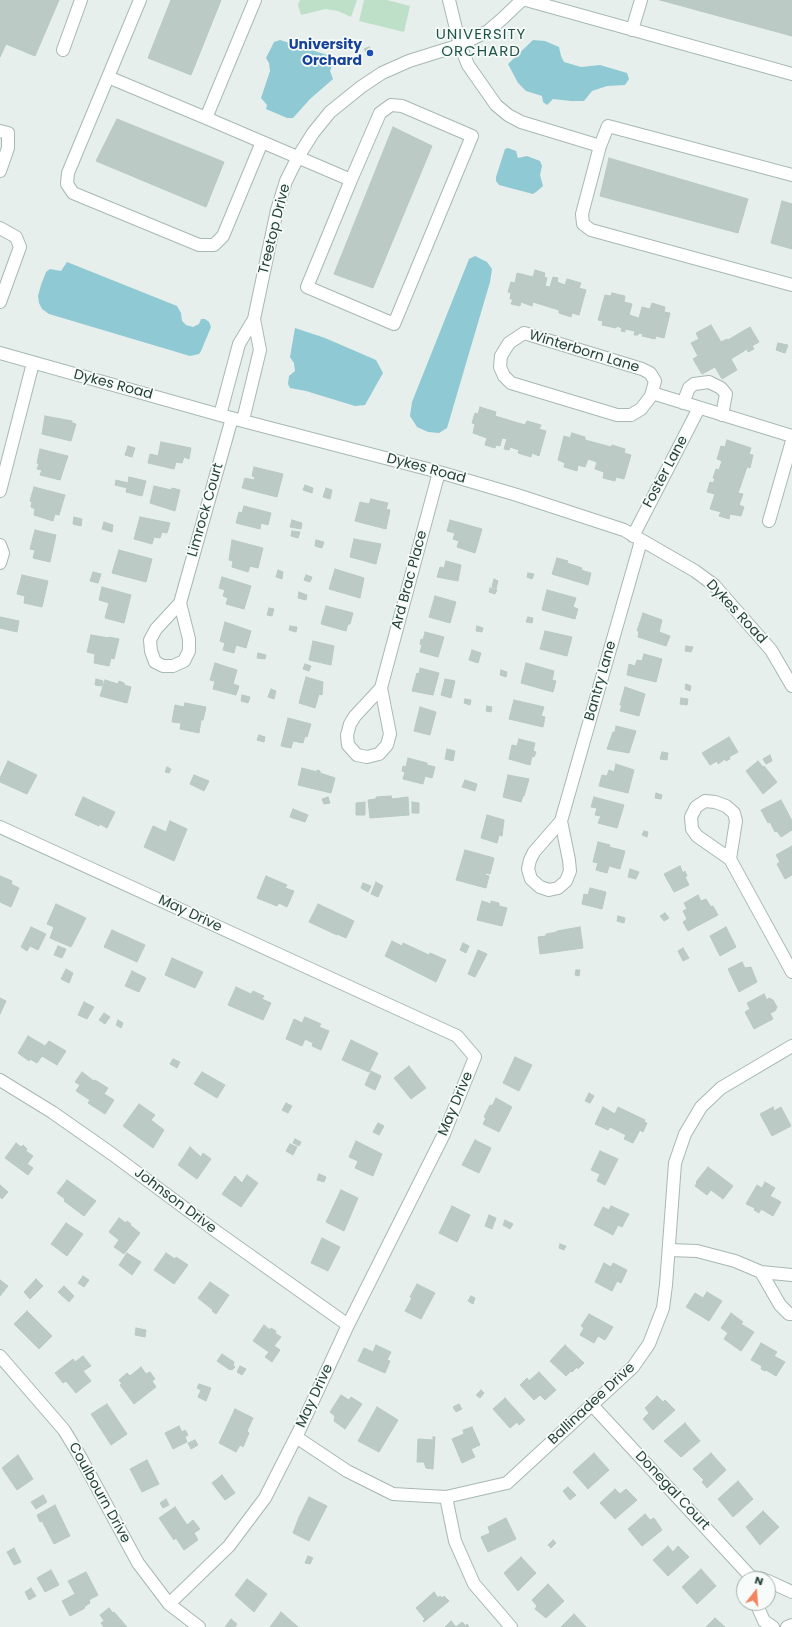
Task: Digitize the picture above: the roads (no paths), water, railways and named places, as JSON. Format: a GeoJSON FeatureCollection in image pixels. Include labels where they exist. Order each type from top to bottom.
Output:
{"type":"FeatureCollection","features":[{"type":"Feature","properties":{"kind":"street"},"geometry":{"type":"LineString","coordinates":[[64,50],[80,0]]}},
{"type":"Feature","properties":{"kind":"street"},"geometry":{"type":"LineString","coordinates":[[140,0],[68,173],[67,184],[73,193],[199,245],[214,245],[223,236],[262,142]]}},
{"type":"Feature","properties":{"kind":"street"},"geometry":{"type":"LineString","coordinates":[[206,118],[255,0]]}},
{"type":"Feature","properties":{"kind":"street"},"geometry":{"type":"LineString","coordinates":[[449,0],[460,45],[472,72],[496,105],[508,115],[521,122],[600,146]]}},
{"type":"Feature","properties":{"kind":"street","name":"Treetop Drive"},"geometry":{"type":"LineString","coordinates":[[220,415],[239,344],[254,319],[277,210],[286,181],[298,157],[313,133],[330,112],[361,87],[382,74],[409,61],[460,45],[488,31],[502,20],[522,0]]}},
{"type":"Feature","properties":{"kind":"street"},"geometry":{"type":"LineString","coordinates":[[526,0],[792,74]]}},
{"type":"Feature","properties":{"kind":"street"},"geometry":{"type":"LineString","coordinates":[[632,30],[641,0]]}},
{"type":"Feature","properties":{"kind":"street"},"geometry":{"type":"LineString","coordinates":[[108,77],[351,180]]}},
{"type":"Feature","properties":{"kind":"street"},"geometry":{"type":"LineString","coordinates":[[390,105],[402,106],[472,136],[394,324],[307,288],[351,180],[380,113],[390,105]]}},
{"type":"Feature","properties":{"kind":"street"},"geometry":{"type":"LineString","coordinates":[[792,175],[608,126],[600,146],[582,214],[583,224],[591,230],[792,285]]}},
{"type":"Feature","properties":{"kind":"street"},"geometry":{"type":"LineString","coordinates":[[0,131],[8,134],[8,148],[0,171]]}},
{"type":"Feature","properties":{"kind":"street"},"geometry":{"type":"LineString","coordinates":[[0,228],[16,237],[20,247],[0,302]]}},
{"type":"Feature","properties":{"kind":"street","name":"Treetop Drive"},"geometry":{"type":"LineString","coordinates":[[238,419],[260,350],[254,319]]}},
{"type":"Feature","properties":{"kind":"street","name":"Winterborn Lane"},"geometry":{"type":"LineString","coordinates":[[524,333],[642,369],[650,373],[655,381],[652,394],[641,408],[631,415],[617,415],[511,383],[504,376],[500,367],[501,356],[509,343],[524,333]]}},
{"type":"Feature","properties":{"kind":"street","name":"Dykes Road"},"geometry":{"type":"LineString","coordinates":[[0,354],[220,415],[439,472],[517,495],[624,530],[695,571],[714,585],[772,650],[792,686]]}},
{"type":"Feature","properties":{"kind":"street"},"geometry":{"type":"LineString","coordinates":[[0,491],[33,364]]}},
{"type":"Feature","properties":{"kind":"street"},"geometry":{"type":"LineString","coordinates":[[682,403],[689,388],[694,384],[709,382],[721,388],[726,394],[722,415]]}},
{"type":"Feature","properties":{"kind":"street"},"geometry":{"type":"LineString","coordinates":[[652,394],[792,436]]}},
{"type":"Feature","properties":{"kind":"street","name":"Foster Lane"},"geometry":{"type":"LineString","coordinates":[[637,538],[699,408]]}},
{"type":"Feature","properties":{"kind":"street","name":"Limrock Court"},"geometry":{"type":"LineString","coordinates":[[180,603],[190,639],[189,651],[184,661],[173,666],[164,666],[155,662],[151,651],[150,640],[156,629],[180,603],[238,419]]}},
{"type":"Feature","properties":{"kind":"street"},"geometry":{"type":"LineString","coordinates":[[769,521],[792,441]]}},
{"type":"Feature","properties":{"kind":"street","name":"Ard Brac Place"},"geometry":{"type":"LineString","coordinates":[[381,688],[355,716],[350,724],[347,735],[348,745],[357,755],[367,757],[378,754],[387,745],[390,734],[381,688],[439,472]]}},
{"type":"Feature","properties":{"kind":"street","name":"Bantry Lane"},"geometry":{"type":"LineString","coordinates":[[561,821],[570,871],[566,881],[558,888],[549,890],[540,887],[531,878],[528,869],[530,860],[534,852],[561,821],[637,538]]}},
{"type":"Feature","properties":{"kind":"street"},"geometry":{"type":"LineString","coordinates":[[0,545],[3,553],[0,563]]}},
{"type":"Feature","properties":{"kind":"street"},"geometry":{"type":"LineString","coordinates":[[730,859],[736,821],[734,813],[726,806],[715,802],[705,801],[696,807],[691,817],[692,829],[697,836],[730,859],[792,972]]}},
{"type":"Feature","properties":{"kind":"street","name":"May Drive"},"geometry":{"type":"LineString","coordinates":[[0,827],[457,1036],[475,1057],[444,1134],[348,1325],[296,1437],[265,1498],[229,1546],[169,1604]]}},
{"type":"Feature","properties":{"kind":"street","name":"Ballinadee Drive"},"geometry":{"type":"LineString","coordinates":[[296,1437],[347,1472],[393,1494],[446,1497],[507,1483],[633,1367],[649,1344],[663,1308],[675,1163],[685,1134],[701,1108],[721,1088],[792,1046]]}},
{"type":"Feature","properties":{"kind":"street","name":"Johnson Drive"},"geometry":{"type":"LineString","coordinates":[[0,1080],[46,1108],[112,1154],[217,1232],[348,1325]]}},
{"type":"Feature","properties":{"kind":"street"},"geometry":{"type":"LineString","coordinates":[[669,1250],[698,1252],[735,1261],[761,1272],[792,1275]]}},
{"type":"Feature","properties":{"kind":"street"},"geometry":{"type":"LineString","coordinates":[[761,1272],[780,1305],[789,1314],[792,1314]]}},
{"type":"Feature","properties":{"kind":"street","name":"Coulbourn Drive"},"geometry":{"type":"LineString","coordinates":[[0,1356],[64,1430],[138,1563],[169,1604],[199,1627]]}},
{"type":"Feature","properties":{"kind":"street","name":"Donegal Court"},"geometry":{"type":"LineString","coordinates":[[592,1405],[748,1571]]}},
{"type":"Feature","properties":{"kind":"street"},"geometry":{"type":"LineString","coordinates":[[446,1497],[455,1542],[474,1584],[511,1627]]}},
{"type":"Feature","properties":{"kind":"street"},"geometry":{"type":"LineString","coordinates":[[776,1585],[792,1592]]}},
{"type":"Feature","properties":{"kind":"street"},"geometry":{"type":"LineString","coordinates":[[760,1611],[764,1621],[773,1627]]}},
{"type":"Feature","properties":{"kind":"street"},"geometry":{"type":"LineString","coordinates":[[787,1627],[792,1625]]}},
{"type":"Feature","properties":{"kind":"water"},"geometry":{"type":"Polygon","coordinates":[[[280,40],[343,60],[332,66],[330,71],[333,79],[310,99],[293,118],[287,118],[266,109],[267,105],[261,98],[270,71],[269,63],[266,58],[274,42],[280,40]]]}},
{"type":"Feature","properties":{"kind":"water"},"geometry":{"type":"Polygon","coordinates":[[[533,40],[545,41],[559,47],[564,62],[581,67],[600,65],[627,73],[629,79],[625,85],[607,86],[592,91],[584,101],[553,99],[547,105],[543,102],[542,96],[526,91],[518,83],[508,64],[533,40]]]}},
{"type":"Feature","properties":{"kind":"water"},"geometry":{"type":"Polygon","coordinates":[[[508,148],[516,151],[518,158],[527,156],[540,161],[542,166],[540,175],[543,186],[533,194],[499,185],[496,181],[505,149],[508,148]]]}},
{"type":"Feature","properties":{"kind":"water"},"geometry":{"type":"Polygon","coordinates":[[[475,256],[487,262],[492,269],[490,282],[447,428],[439,433],[428,432],[417,427],[410,416],[412,402],[469,259],[475,256]]]}},
{"type":"Feature","properties":{"kind":"water"},"geometry":{"type":"Polygon","coordinates":[[[67,262],[177,306],[181,313],[182,321],[186,325],[193,327],[199,324],[201,319],[205,319],[209,322],[211,327],[199,354],[190,356],[49,314],[42,309],[39,303],[38,296],[41,285],[46,272],[50,269],[61,271],[67,262]]]}},
{"type":"Feature","properties":{"kind":"water"},"geometry":{"type":"Polygon","coordinates":[[[295,328],[325,338],[376,360],[383,373],[365,405],[355,406],[306,391],[290,388],[288,384],[289,376],[295,371],[294,363],[290,357],[295,328]]]}},
{"type":"Feature","properties":{"kind":"place","name":"University Orchard"},"geometry":{"type":"Point","coordinates":[370,53]}},
{"type":"Feature","properties":{"kind":"district","name":"UNIVERSITY ORCHARD"},"geometry":{"type":"Point","coordinates":[481,44]}}]}
